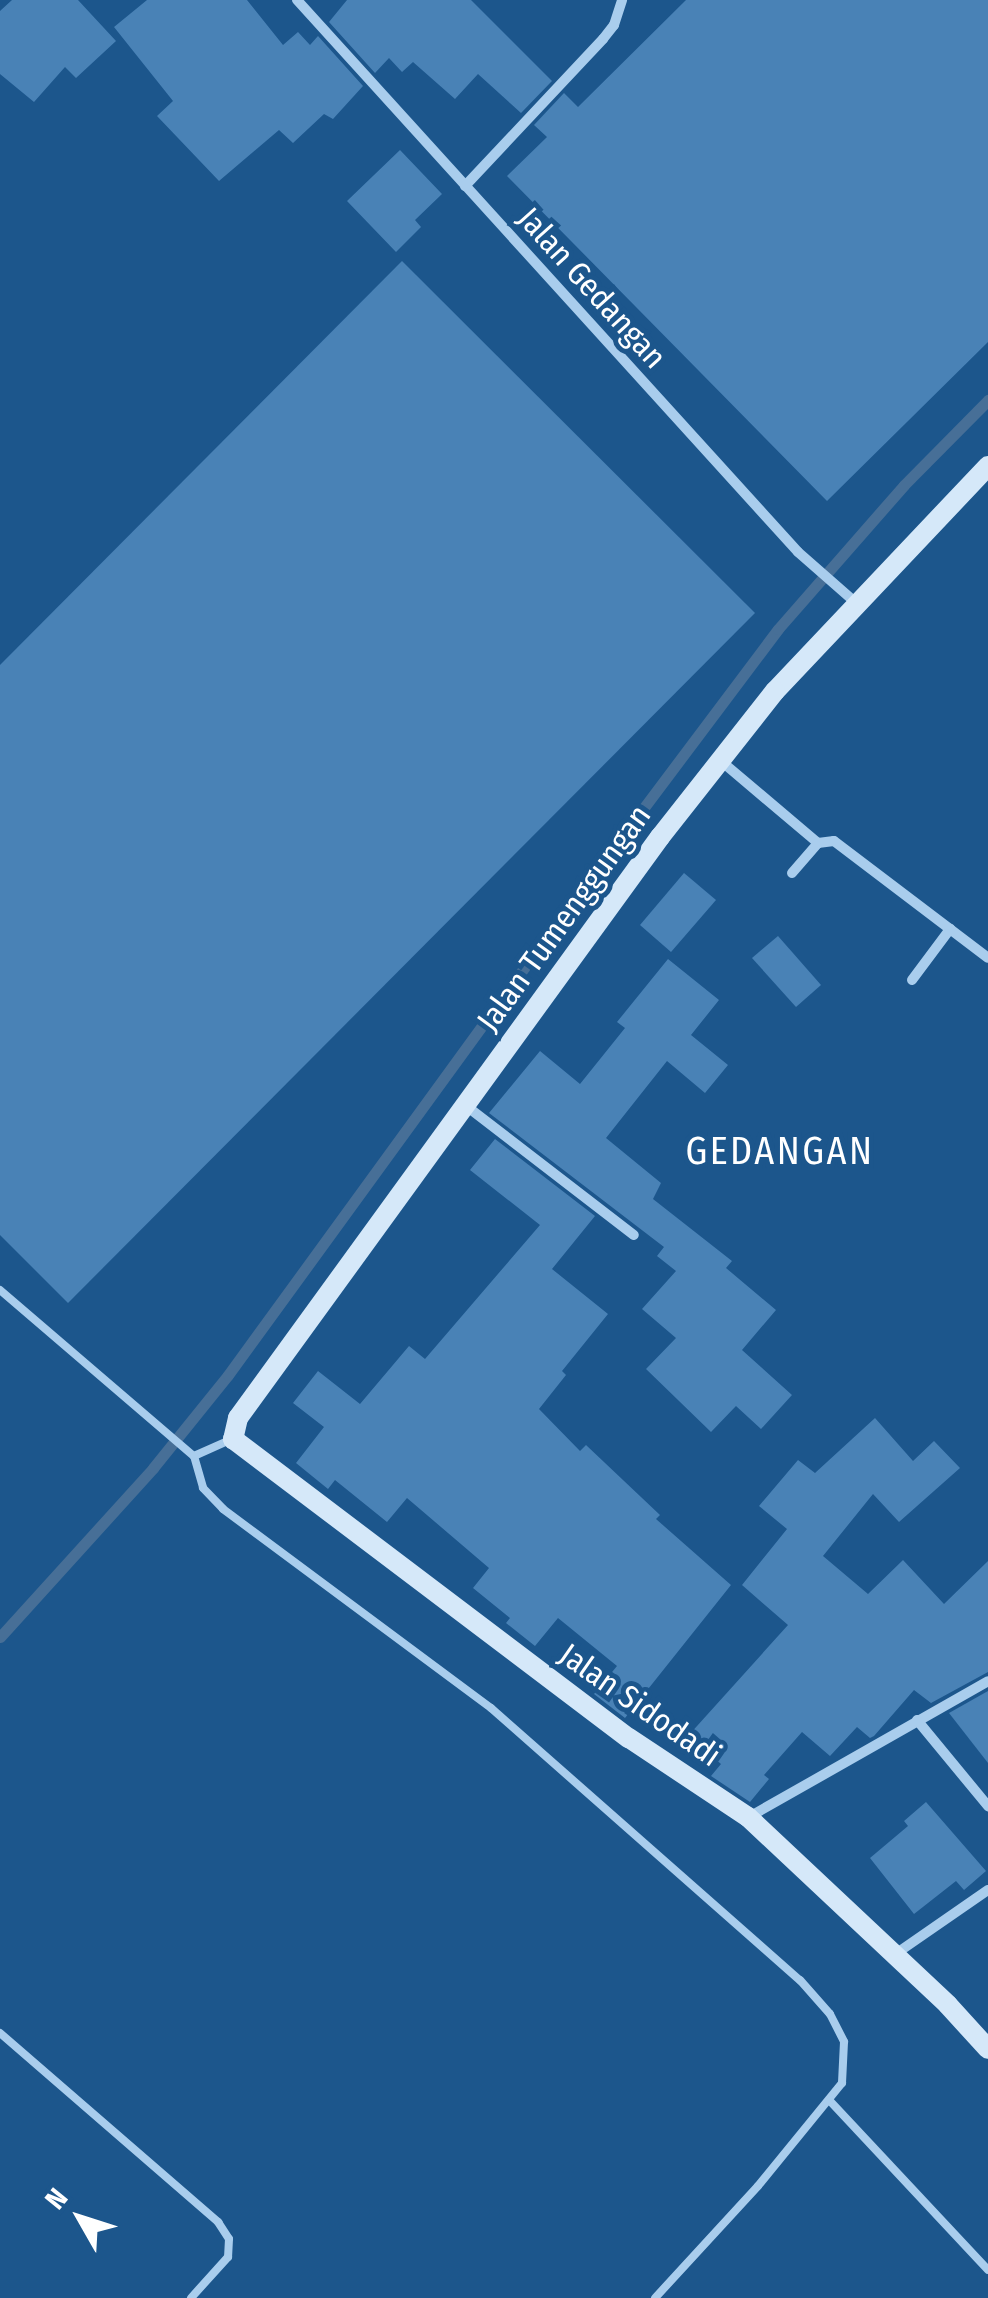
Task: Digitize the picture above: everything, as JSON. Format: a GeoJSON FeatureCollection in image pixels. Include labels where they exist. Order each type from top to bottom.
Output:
{"type":"FeatureCollection","features":[{"type":"Feature","properties":{"kind":"street","name":"Jalan Gedangan"},"geometry":{"type":"LineString","coordinates":[[297,0],[798,552],[848,596]]}},
{"type":"Feature","properties":{"kind":"street"},"geometry":{"type":"LineString","coordinates":[[466,186],[614,25],[622,0]]}},
{"type":"Feature","properties":{"kind":"street","name":"Jalan Tumenggungan"},"geometry":{"type":"LineString","coordinates":[[233,1439],[238,1418],[464,1104],[720,760],[848,596],[988,466]]}},
{"type":"Feature","properties":{"kind":"street"},"geometry":{"type":"LineString","coordinates":[[720,760],[818,843]]}},
{"type":"Feature","properties":{"kind":"street"},"geometry":{"type":"LineString","coordinates":[[792,873],[818,843],[834,841],[988,958]]}},
{"type":"Feature","properties":{"kind":"street"},"geometry":{"type":"LineString","coordinates":[[912,980],[950,929]]}},
{"type":"Feature","properties":{"kind":"street"},"geometry":{"type":"LineString","coordinates":[[464,1104],[634,1235]]}},
{"type":"Feature","properties":{"kind":"street","name":"Jalan Sidodadi"},"geometry":{"type":"LineString","coordinates":[[233,1439],[629,1738],[748,1817],[988,2049]]}},
{"type":"Feature","properties":{"kind":"street"},"geometry":{"type":"LineString","coordinates":[[748,1817],[988,1681]]}},
{"type":"Feature","properties":{"kind":"street"},"geometry":{"type":"LineString","coordinates":[[917,1720],[988,1806]]}},
{"type":"Feature","properties":{"kind":"street"},"geometry":{"type":"LineString","coordinates":[[893,1956],[988,1890]]}},
{"type":"Feature","properties":{"kind":"lane"},"geometry":{"type":"LineString","coordinates":[[0,1290],[186,1448],[194,1456],[203,1488],[223,1509],[492,1708],[800,1980],[830,2014],[844,2042],[842,2083],[656,2298]]}},
{"type":"Feature","properties":{"kind":"lane"},"geometry":{"type":"LineString","coordinates":[[194,1456],[233,1439]]}},
{"type":"Feature","properties":{"kind":"lane"},"geometry":{"type":"LineString","coordinates":[[0,2032],[218,2222],[229,2239],[228,2257],[191,2298]]}},
{"type":"Feature","properties":{"kind":"lane"},"geometry":{"type":"LineString","coordinates":[[830,2101],[988,2270]]}},
{"type":"Feature","properties":{"kind":"building"},"geometry":{"type":"Polygon","coordinates":[[[12,0],[78,0],[116,41],[76,78],[65,67],[34,102],[0,74],[0,11],[12,0]]]}},
{"type":"Feature","properties":{"kind":"building"},"geometry":{"type":"Polygon","coordinates":[[[147,0],[247,0],[283,45],[298,32],[310,45],[318,36],[363,86],[333,119],[324,114],[293,143],[279,130],[219,181],[157,116],[173,101],[114,27],[147,0]]]}},
{"type":"Feature","properties":{"kind":"building"},"geometry":{"type":"Polygon","coordinates":[[[347,0],[471,0],[552,81],[521,113],[478,74],[455,99],[413,62],[402,72],[389,58],[375,73],[329,22],[347,0]]]}},
{"type":"Feature","properties":{"kind":"building"},"geometry":{"type":"Polygon","coordinates":[[[686,0],[988,0],[988,342],[827,501],[507,176],[547,137],[534,125],[564,93],[578,107],[686,0]]]}},
{"type":"Feature","properties":{"kind":"building"},"geometry":{"type":"Polygon","coordinates":[[[400,150],[442,194],[415,220],[421,227],[396,252],[347,201],[400,150]]]}},
{"type":"Feature","properties":{"kind":"building"},"geometry":{"type":"Polygon","coordinates":[[[402,261],[755,613],[68,1303],[0,1235],[0,665],[402,261]]]}},
{"type":"Feature","properties":{"kind":"building"},"geometry":{"type":"Polygon","coordinates":[[[684,873],[716,900],[671,952],[640,925],[684,873]]]}},
{"type":"Feature","properties":{"kind":"building"},"geometry":{"type":"Polygon","coordinates":[[[778,936],[821,985],[796,1007],[752,958],[778,936]]]}},
{"type":"Feature","properties":{"kind":"building"},"geometry":{"type":"Polygon","coordinates":[[[668,959],[719,1000],[691,1035],[728,1065],[705,1093],[667,1061],[606,1138],[661,1183],[653,1199],[732,1261],[726,1268],[776,1310],[742,1350],[792,1395],[761,1429],[736,1406],[711,1432],[646,1369],[676,1338],[642,1309],[676,1271],[657,1256],[664,1247],[489,1113],[540,1051],[580,1084],[625,1028],[617,1022],[668,959]]]}},
{"type":"Feature","properties":{"kind":"building"},"geometry":{"type":"Polygon","coordinates":[[[495,1139],[595,1216],[552,1269],[608,1314],[562,1371],[566,1375],[539,1409],[580,1451],[586,1445],[660,1515],[656,1519],[731,1585],[625,1718],[594,1694],[617,1666],[558,1618],[535,1646],[506,1623],[510,1618],[473,1588],[489,1568],[407,1498],[387,1522],[335,1480],[328,1489],[296,1463],[324,1427],[293,1403],[318,1371],[360,1404],[409,1346],[425,1359],[540,1225],[470,1170],[495,1139]]]}},
{"type":"Feature","properties":{"kind":"building"},"geometry":{"type":"Polygon","coordinates":[[[875,1418],[913,1461],[934,1441],[960,1468],[899,1522],[873,1494],[823,1556],[868,1594],[903,1560],[944,1604],[988,1561],[988,1672],[931,1703],[914,1690],[874,1736],[870,1738],[857,1727],[830,1756],[802,1732],[764,1775],[769,1779],[750,1802],[711,1776],[721,1764],[688,1736],[788,1625],[742,1585],[787,1529],[759,1506],[798,1460],[815,1473],[875,1418]]]}},
{"type":"Feature","properties":{"kind":"building"},"geometry":{"type":"Polygon","coordinates":[[[988,1691],[988,1763],[949,1713],[988,1691]]]}},
{"type":"Feature","properties":{"kind":"building"},"geometry":{"type":"Polygon","coordinates":[[[926,1802],[986,1871],[964,1890],[956,1881],[914,1914],[870,1858],[908,1826],[904,1821],[926,1802]]]}},
{"type":"Feature","properties":{"kind":"waterway"},"geometry":{"type":"LineString","coordinates":[[0,1637],[153,1468],[228,1375],[540,946],[778,629],[904,485],[988,400]]}},
{"type":"Feature","properties":{"kind":"district","name":"GEDANGAN"},"geometry":{"type":"Point","coordinates":[780,1152]}}]}
